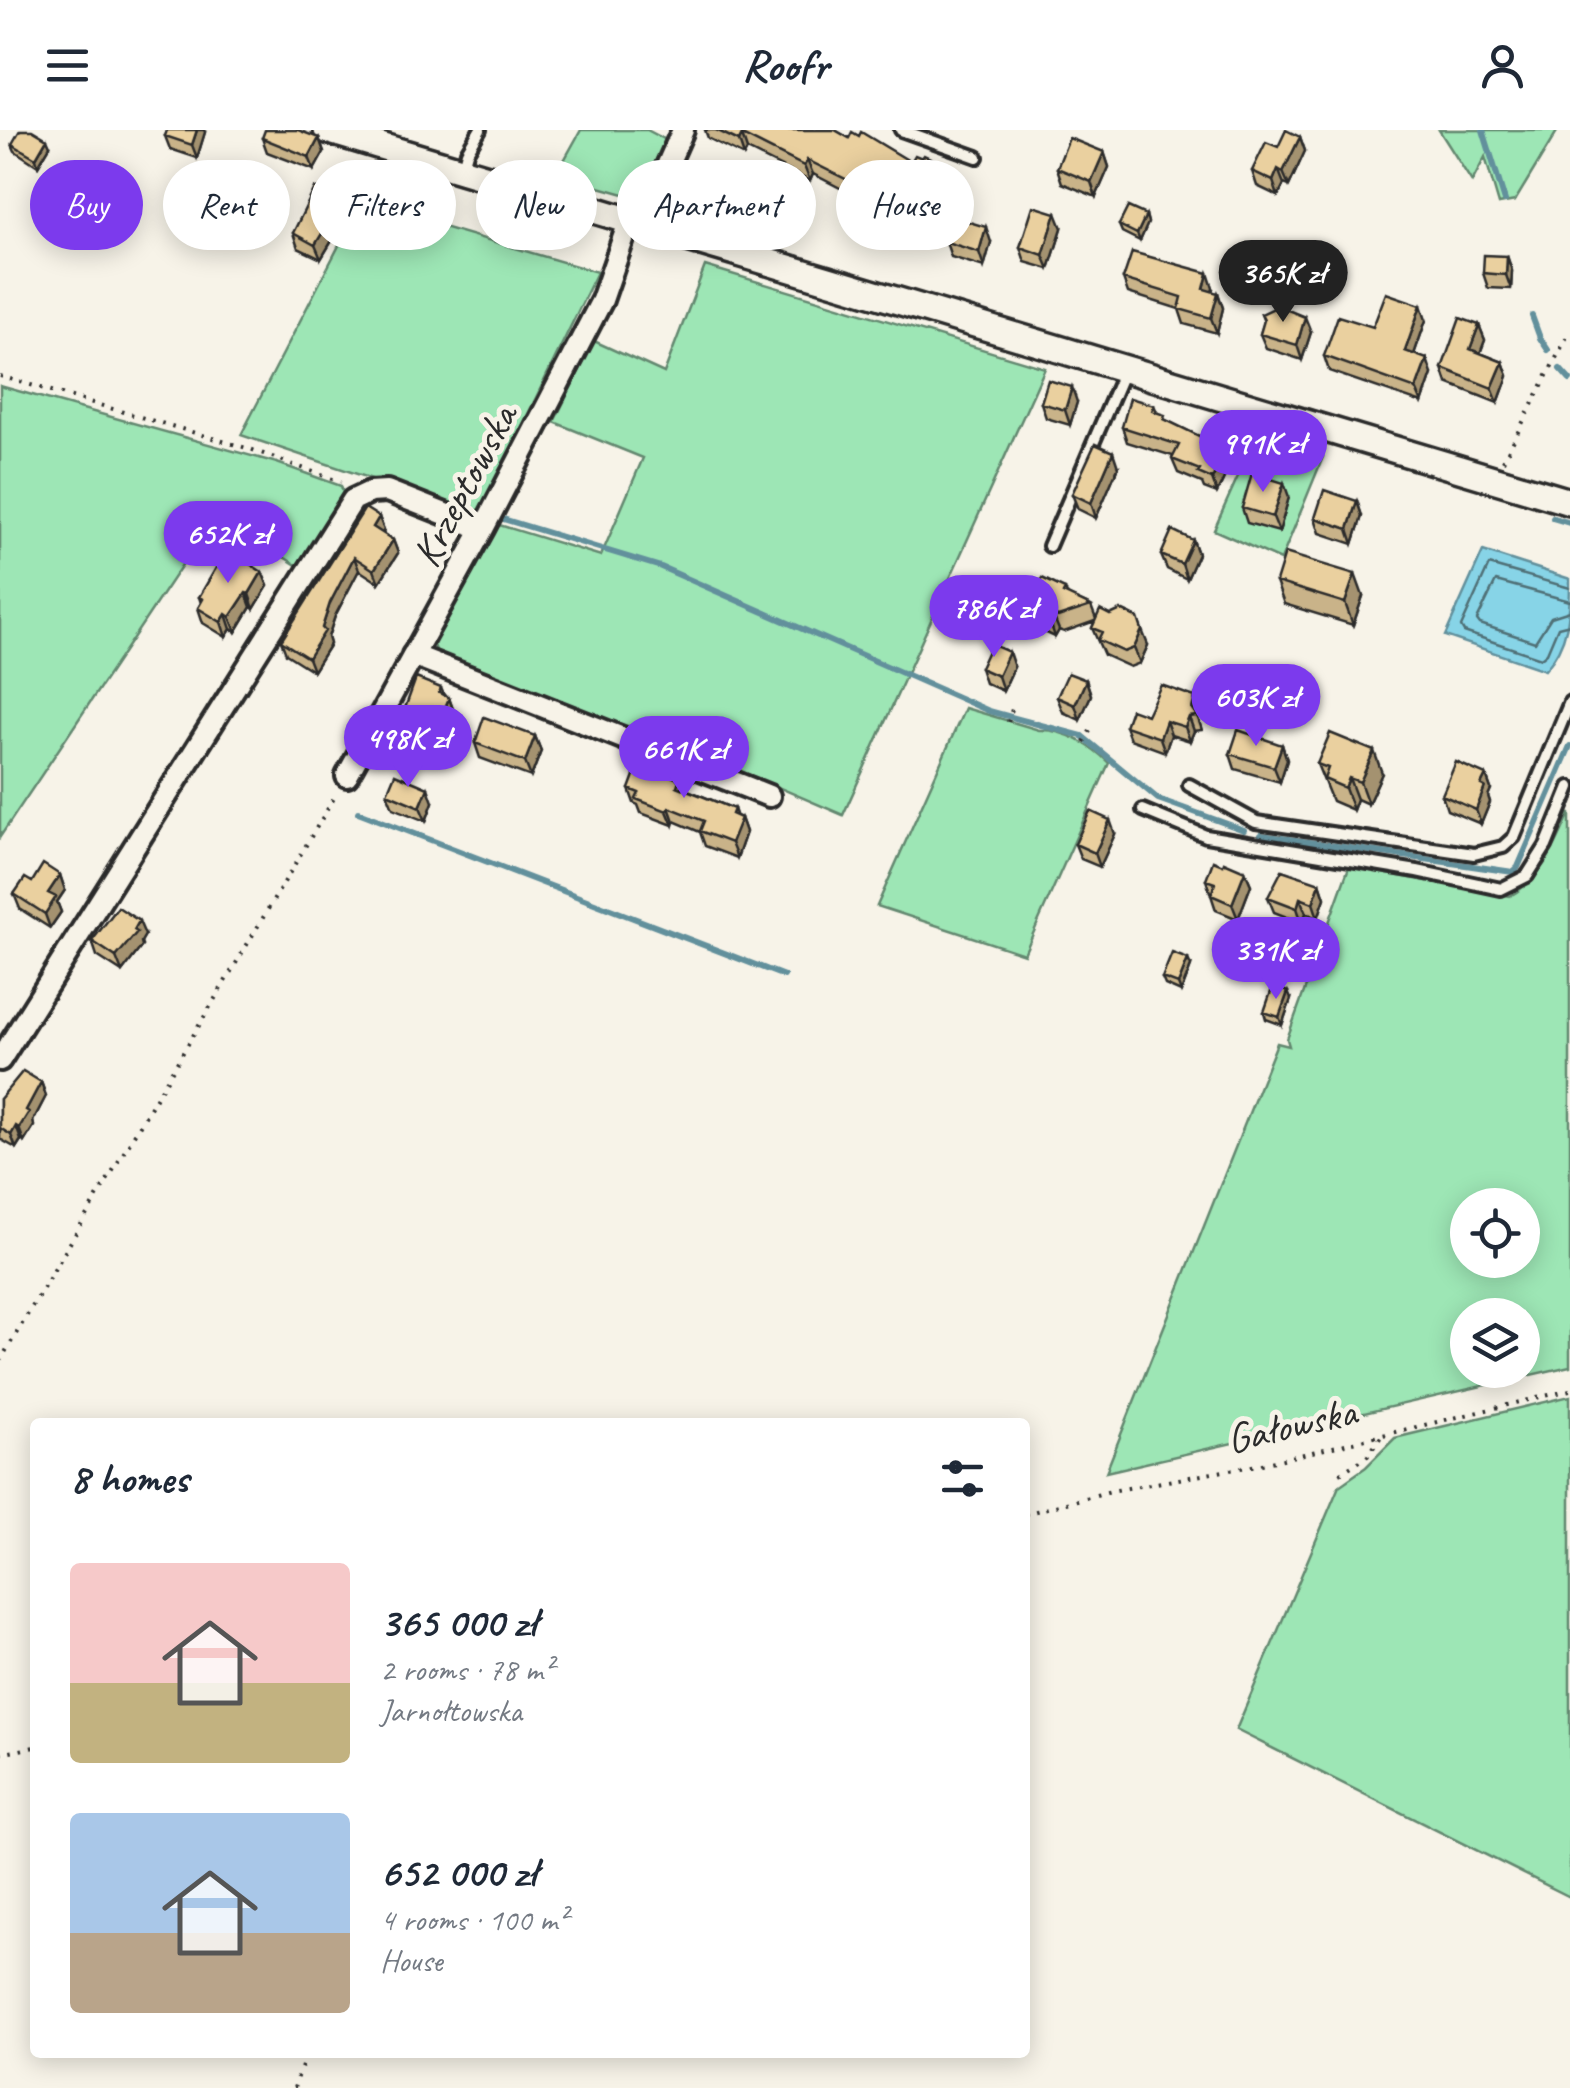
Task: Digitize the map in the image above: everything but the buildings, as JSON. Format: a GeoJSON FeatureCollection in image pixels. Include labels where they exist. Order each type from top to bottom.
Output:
{"type":"FeatureCollection","features":[{"type":"Feature","properties":{"kind":"street"},"geometry":{"type":"LineString","coordinates":[[328,130],[617,218]]}},
{"type":"Feature","properties":{"kind":"street","name":"Krzeptowska"},"geometry":{"type":"LineString","coordinates":[[668,160],[683,130]]}},
{"type":"Feature","properties":{"kind":"street","name":"Krzeptowska"},"geometry":{"type":"LineString","coordinates":[[347,776],[483,530],[602,300],[623,250]]}},
{"type":"Feature","properties":{"kind":"street"},"geometry":{"type":"LineString","coordinates":[[725,250],[1570,502]]}},
{"type":"Feature","properties":{"kind":"street"},"geometry":{"type":"LineString","coordinates":[[0,1060],[353,500],[370,492],[387,491],[483,530]]}},
{"type":"Feature","properties":{"kind":"street"},"geometry":{"type":"LineString","coordinates":[[414,656],[769,796]]}},
{"type":"Feature","properties":{"kind":"lane"},"geometry":{"type":"LineString","coordinates":[[461,171],[480,130]]}},
{"type":"Feature","properties":{"kind":"lane"},"geometry":{"type":"LineString","coordinates":[[901,130],[977,158]]}},
{"type":"Feature","properties":{"kind":"lane"},"geometry":{"type":"LineString","coordinates":[[1050,546],[1125,370]]}},
{"type":"Feature","properties":{"kind":"lane"},"geometry":{"type":"LineString","coordinates":[[1189,785],[1256,822],[1474,854],[1502,848],[1514,836],[1524,815],[1570,702]]}},
{"type":"Feature","properties":{"kind":"lane"},"geometry":{"type":"LineString","coordinates":[[1143,810],[1206,836],[1501,889],[1526,876],[1546,846],[1570,787]]}},
{"type":"Feature","properties":{"kind":"lane"},"geometry":{"type":"LineString","coordinates":[[1250,844],[1256,822]]}},
{"type":"Feature","properties":{"kind":"path"},"geometry":{"type":"LineString","coordinates":[[1496,480],[1508,449],[1570,331]]}},
{"type":"Feature","properties":{"kind":"path"},"geometry":{"type":"LineString","coordinates":[[0,376],[250,449],[332,478],[361,496]]}},
{"type":"Feature","properties":{"kind":"path"},"geometry":{"type":"LineString","coordinates":[[1008,722],[1012,708]]}},
{"type":"Feature","properties":{"kind":"path"},"geometry":{"type":"LineString","coordinates":[[1084,742],[1090,731]]}},
{"type":"Feature","properties":{"kind":"path"},"geometry":{"type":"LineString","coordinates":[[0,1361],[347,776]]}},
{"type":"Feature","properties":{"kind":"path","name":"Gałowska"},"geometry":{"type":"LineString","coordinates":[[1030,1513],[1111,1492],[1258,1464],[1570,1390]]}},
{"type":"Feature","properties":{"kind":"path"},"geometry":{"type":"LineString","coordinates":[[1340,1473],[1367,1457],[1382,1434]]}},
{"type":"Feature","properties":{"kind":"path"},"geometry":{"type":"LineString","coordinates":[[0,1754],[30,1748]]}},
{"type":"Feature","properties":{"kind":"path"},"geometry":{"type":"LineString","coordinates":[[294,2088],[306,2058]]}},
{"type":"Feature","properties":{"kind":"green space"},"geometry":{"type":"Polygon","coordinates":[[[581,130],[647,130],[666,140],[656,160],[617,160],[617,192],[597,186],[597,160],[564,160],[581,130]]]}},
{"type":"Feature","properties":{"kind":"green space"},"geometry":{"type":"Polygon","coordinates":[[[1439,130],[1558,130],[1515,201],[1499,204],[1485,157],[1472,182],[1439,130]]]}},
{"type":"Feature","properties":{"kind":"green space"},"geometry":{"type":"Polygon","coordinates":[[[456,231],[476,237],[476,250],[522,250],[597,272],[479,515],[241,435],[337,250],[456,250],[456,231]]]}},
{"type":"Feature","properties":{"kind":"green space"},"geometry":{"type":"Polygon","coordinates":[[[705,266],[1045,368],[843,815],[680,745],[682,732],[659,725],[649,740],[438,656],[434,645],[434,630],[496,524],[601,556],[643,458],[554,422],[594,341],[664,373],[705,266]]]}},
{"type":"Feature","properties":{"kind":"green space"},"geometry":{"type":"Polygon","coordinates":[[[0,386],[277,463],[341,486],[344,496],[298,566],[216,514],[0,837],[0,386]]]}},
{"type":"Feature","properties":{"kind":"green space"},"geometry":{"type":"Polygon","coordinates":[[[1256,436],[1323,457],[1281,560],[1214,530],[1256,436]]]}},
{"type":"Feature","properties":{"kind":"green space"},"geometry":{"type":"Polygon","coordinates":[[[965,708],[1068,736],[1109,763],[1024,954],[877,906],[965,708]]]}},
{"type":"Feature","properties":{"kind":"green space"},"geometry":{"type":"Polygon","coordinates":[[[1570,813],[1570,1366],[1540,1373],[1540,1298],[1450,1298],[1450,1388],[1474,1388],[1106,1472],[1277,1043],[1289,1046],[1287,1039],[1349,867],[1510,896],[1532,879],[1553,849],[1570,813]]]}},
{"type":"Feature","properties":{"kind":"green space"},"geometry":{"type":"Polygon","coordinates":[[[1570,1396],[1570,1897],[1236,1730],[1339,1486],[1366,1467],[1395,1438],[1570,1396]]]}},
{"type":"Feature","properties":{"kind":"water"},"geometry":{"type":"Polygon","coordinates":[[[1483,551],[1570,579],[1566,628],[1559,649],[1545,670],[1445,636],[1483,551]]]}},
{"type":"Feature","properties":{"kind":"waterway"},"geometry":{"type":"LineString","coordinates":[[1483,130],[1505,201]]}},
{"type":"Feature","properties":{"kind":"waterway"},"geometry":{"type":"LineString","coordinates":[[1532,316],[1548,350]]}},
{"type":"Feature","properties":{"kind":"waterway"},"geometry":{"type":"LineString","coordinates":[[1560,369],[1570,380]]}},
{"type":"Feature","properties":{"kind":"waterway"},"geometry":{"type":"LineString","coordinates":[[1553,518],[1570,523]]}},
{"type":"Feature","properties":{"kind":"waterway"},"geometry":{"type":"LineString","coordinates":[[503,519],[661,567],[989,711],[1082,736],[1158,799],[1244,830]]}},
{"type":"Feature","properties":{"kind":"waterway"},"geometry":{"type":"LineString","coordinates":[[1261,835],[1513,872],[1570,746]]}},
{"type":"Feature","properties":{"kind":"waterway"},"geometry":{"type":"LineString","coordinates":[[358,812],[784,976]]}}]}
